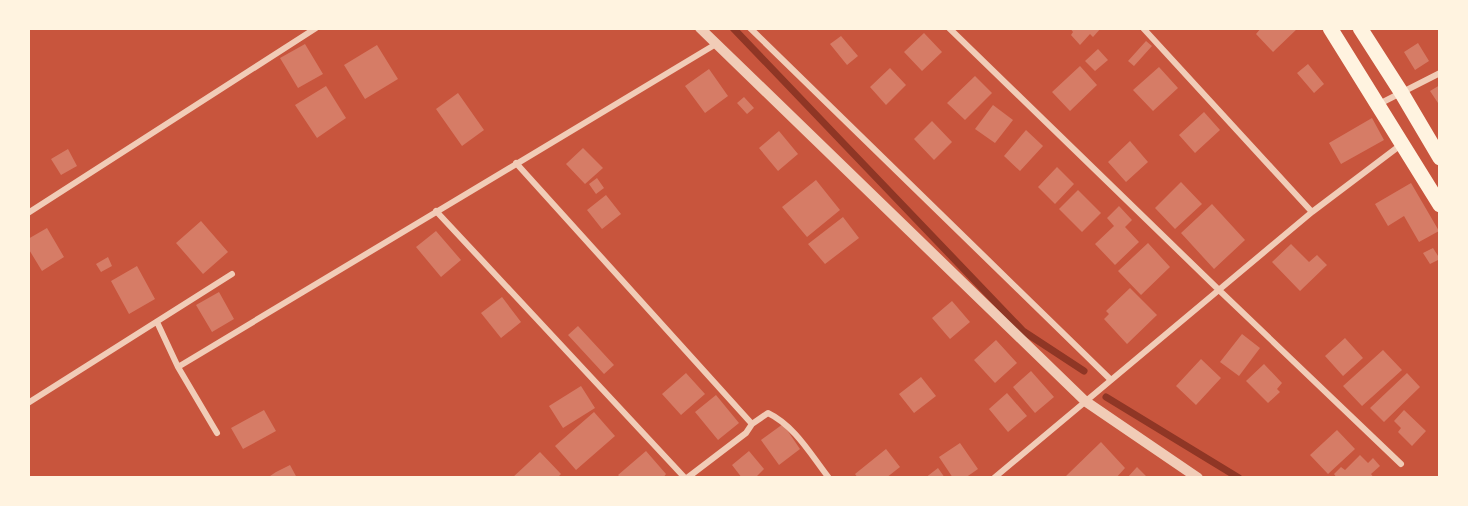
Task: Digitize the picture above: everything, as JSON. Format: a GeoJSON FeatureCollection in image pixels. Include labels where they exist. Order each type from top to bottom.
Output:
{"type":"FeatureCollection","features":[{"type":"Feature","properties":{"kind":"main road"},"geometry":{"type":"LineString","coordinates":[[1330,28],[1440,205]]}},
{"type":"Feature","properties":{"kind":"main road"},"geometry":{"type":"LineString","coordinates":[[1360,28],[1440,158]]}},
{"type":"Feature","properties":{"kind":"street"},"geometry":{"type":"LineString","coordinates":[[28,213],[316,28]]}},
{"type":"Feature","properties":{"kind":"street"},"geometry":{"type":"LineString","coordinates":[[750,28],[1111,380]]}},
{"type":"Feature","properties":{"kind":"street"},"geometry":{"type":"LineString","coordinates":[[949,28],[1401,464]]}},
{"type":"Feature","properties":{"kind":"street"},"geometry":{"type":"LineString","coordinates":[[1143,28],[1312,212]]}},
{"type":"Feature","properties":{"kind":"street"},"geometry":{"type":"LineString","coordinates":[[701,29],[1085,401],[1198,477]]}},
{"type":"Feature","properties":{"kind":"street"},"geometry":{"type":"LineString","coordinates":[[178,368],[717,44]]}},
{"type":"Feature","properties":{"kind":"street"},"geometry":{"type":"LineString","coordinates":[[1378,105],[1440,73]]}},
{"type":"Feature","properties":{"kind":"street"},"geometry":{"type":"LineString","coordinates":[[994,477],[1312,212],[1402,144]]}},
{"type":"Feature","properties":{"kind":"street"},"geometry":{"type":"LineString","coordinates":[[516,163],[752,424]]}},
{"type":"Feature","properties":{"kind":"street"},"geometry":{"type":"LineString","coordinates":[[436,212],[686,477],[746,433],[752,424],[768,413],[787,425],[829,477]]}},
{"type":"Feature","properties":{"kind":"street"},"geometry":{"type":"LineString","coordinates":[[28,403],[232,274]]}},
{"type":"Feature","properties":{"kind":"street"},"geometry":{"type":"LineString","coordinates":[[157,322],[178,368],[217,433]]}},
{"type":"Feature","properties":{"kind":"building"},"geometry":{"type":"Polygon","coordinates":[[[1070,28],[1101,28],[1093,37],[1090,34],[1080,45],[1071,35],[1073,32],[1070,28]]]}},
{"type":"Feature","properties":{"kind":"building"},"geometry":{"type":"Polygon","coordinates":[[[1261,28],[1298,28],[1273,52],[1256,34],[1261,28]]]}},
{"type":"Feature","properties":{"kind":"building"},"geometry":{"type":"Polygon","coordinates":[[[924,33],[942,52],[922,71],[904,52],[924,33]]]}},
{"type":"Feature","properties":{"kind":"building"},"geometry":{"type":"Polygon","coordinates":[[[841,36],[858,56],[847,65],[830,44],[841,36]]]}},
{"type":"Feature","properties":{"kind":"building"},"geometry":{"type":"Polygon","coordinates":[[[1146,41],[1152,46],[1134,66],[1128,61],[1146,41]]]}},
{"type":"Feature","properties":{"kind":"building"},"geometry":{"type":"Polygon","coordinates":[[[1418,43],[1429,61],[1415,70],[1404,52],[1418,43]]]}},
{"type":"Feature","properties":{"kind":"building"},"geometry":{"type":"Polygon","coordinates":[[[305,44],[323,74],[298,88],[280,58],[305,44]]]}},
{"type":"Feature","properties":{"kind":"building"},"geometry":{"type":"Polygon","coordinates":[[[377,45],[398,79],[365,99],[344,65],[377,45]]]}},
{"type":"Feature","properties":{"kind":"building"},"geometry":{"type":"Polygon","coordinates":[[[1098,49],[1108,60],[1095,71],[1085,61],[1098,49]]]}},
{"type":"Feature","properties":{"kind":"building"},"geometry":{"type":"Polygon","coordinates":[[[1308,64],[1324,84],[1314,93],[1297,73],[1308,64]]]}},
{"type":"Feature","properties":{"kind":"building"},"geometry":{"type":"Polygon","coordinates":[[[1080,66],[1097,85],[1070,111],[1052,92],[1080,66]]]}},
{"type":"Feature","properties":{"kind":"building"},"geometry":{"type":"Polygon","coordinates":[[[1159,67],[1178,88],[1153,111],[1133,90],[1159,67]]]}},
{"type":"Feature","properties":{"kind":"building"},"geometry":{"type":"Polygon","coordinates":[[[890,68],[906,85],[886,105],[870,87],[890,68]]]}},
{"type":"Feature","properties":{"kind":"building"},"geometry":{"type":"Polygon","coordinates":[[[709,69],[728,96],[705,113],[685,86],[709,69]]]}},
{"type":"Feature","properties":{"kind":"building"},"geometry":{"type":"Polygon","coordinates":[[[975,76],[992,93],[965,120],[947,103],[975,76]]]}},
{"type":"Feature","properties":{"kind":"building"},"geometry":{"type":"Polygon","coordinates":[[[1440,85],[1440,106],[1430,91],[1440,85]]]}},
{"type":"Feature","properties":{"kind":"building"},"geometry":{"type":"Polygon","coordinates":[[[326,86],[346,118],[317,138],[295,105],[326,86]]]}},
{"type":"Feature","properties":{"kind":"building"},"geometry":{"type":"Polygon","coordinates":[[[458,93],[484,130],[462,146],[436,109],[458,93]]]}},
{"type":"Feature","properties":{"kind":"building"},"geometry":{"type":"Polygon","coordinates":[[[744,97],[754,108],[747,114],[737,103],[744,97]]]}},
{"type":"Feature","properties":{"kind":"building"},"geometry":{"type":"Polygon","coordinates":[[[993,105],[1013,120],[995,143],[975,129],[993,105]]]}},
{"type":"Feature","properties":{"kind":"building"},"geometry":{"type":"Polygon","coordinates":[[[1204,112],[1220,130],[1195,153],[1179,135],[1204,112]]]}},
{"type":"Feature","properties":{"kind":"building"},"geometry":{"type":"Polygon","coordinates":[[[1372,118],[1384,140],[1341,164],[1329,143],[1372,118]]]}},
{"type":"Feature","properties":{"kind":"building"},"geometry":{"type":"Polygon","coordinates":[[[932,121],[952,142],[934,160],[914,139],[932,121]]]}},
{"type":"Feature","properties":{"kind":"building"},"geometry":{"type":"Polygon","coordinates":[[[1026,130],[1043,146],[1020,171],[1004,156],[1026,130]]]}},
{"type":"Feature","properties":{"kind":"building"},"geometry":{"type":"Polygon","coordinates":[[[779,131],[798,154],[778,171],[759,148],[779,131]]]}},
{"type":"Feature","properties":{"kind":"building"},"geometry":{"type":"Polygon","coordinates":[[[1130,141],[1148,162],[1126,182],[1108,162],[1130,141]]]}},
{"type":"Feature","properties":{"kind":"building"},"geometry":{"type":"Polygon","coordinates":[[[583,148],[603,168],[585,184],[566,164],[583,148]]]}},
{"type":"Feature","properties":{"kind":"building"},"geometry":{"type":"Polygon","coordinates":[[[68,149],[77,166],[61,175],[51,159],[68,149]]]}},
{"type":"Feature","properties":{"kind":"building"},"geometry":{"type":"Polygon","coordinates":[[[1057,167],[1074,184],[1055,204],[1038,187],[1057,167]]]}},
{"type":"Feature","properties":{"kind":"building"},"geometry":{"type":"Polygon","coordinates":[[[597,178],[604,188],[596,194],[589,184],[597,178]]]}},
{"type":"Feature","properties":{"kind":"building"},"geometry":{"type":"Polygon","coordinates":[[[816,180],[840,210],[807,237],[782,207],[816,180]]]}},
{"type":"Feature","properties":{"kind":"building"},"geometry":{"type":"Polygon","coordinates":[[[1181,182],[1202,204],[1175,229],[1155,208],[1181,182]]]}},
{"type":"Feature","properties":{"kind":"building"},"geometry":{"type":"Polygon","coordinates":[[[1411,183],[1439,231],[1419,242],[1404,216],[1388,226],[1375,204],[1411,183]]]}},
{"type":"Feature","properties":{"kind":"building"},"geometry":{"type":"Polygon","coordinates":[[[1078,190],[1101,213],[1082,232],[1059,209],[1078,190]]]}},
{"type":"Feature","properties":{"kind":"building"},"geometry":{"type":"Polygon","coordinates":[[[606,195],[621,214],[602,229],[587,210],[606,195]]]}},
{"type":"Feature","properties":{"kind":"building"},"geometry":{"type":"Polygon","coordinates":[[[1212,204],[1245,240],[1214,269],[1181,233],[1212,204]]]}},
{"type":"Feature","properties":{"kind":"building"},"geometry":{"type":"Polygon","coordinates":[[[1119,206],[1132,220],[1125,227],[1139,242],[1115,265],[1095,244],[1114,226],[1107,218],[1119,206]]]}},
{"type":"Feature","properties":{"kind":"building"},"geometry":{"type":"Polygon","coordinates":[[[843,217],[859,238],[825,264],[808,244],[843,217]]]}},
{"type":"Feature","properties":{"kind":"building"},"geometry":{"type":"Polygon","coordinates":[[[201,221],[228,252],[203,274],[176,243],[201,221]]]}},
{"type":"Feature","properties":{"kind":"building"},"geometry":{"type":"Polygon","coordinates":[[[47,228],[64,257],[42,271],[28,248],[28,239],[47,228]]]}},
{"type":"Feature","properties":{"kind":"building"},"geometry":{"type":"Polygon","coordinates":[[[436,231],[461,260],[441,277],[416,247],[436,231]]]}},
{"type":"Feature","properties":{"kind":"building"},"geometry":{"type":"Polygon","coordinates":[[[1148,243],[1170,267],[1141,295],[1118,271],[1148,243]]]}},
{"type":"Feature","properties":{"kind":"building"},"geometry":{"type":"Polygon","coordinates":[[[1291,244],[1309,262],[1317,255],[1327,265],[1300,291],[1272,262],[1291,244]]]}},
{"type":"Feature","properties":{"kind":"building"},"geometry":{"type":"Polygon","coordinates":[[[1433,248],[1440,259],[1430,264],[1423,253],[1433,248]]]}},
{"type":"Feature","properties":{"kind":"building"},"geometry":{"type":"Polygon","coordinates":[[[108,257],[112,266],[101,272],[96,264],[108,257]]]}},
{"type":"Feature","properties":{"kind":"building"},"geometry":{"type":"Polygon","coordinates":[[[137,266],[155,299],[129,314],[111,281],[137,266]]]}},
{"type":"Feature","properties":{"kind":"building"},"geometry":{"type":"Polygon","coordinates":[[[1130,288],[1157,315],[1127,344],[1104,319],[1109,314],[1106,311],[1130,288]]]}},
{"type":"Feature","properties":{"kind":"building"},"geometry":{"type":"Polygon","coordinates":[[[219,292],[234,319],[212,332],[196,305],[219,292]]]}},
{"type":"Feature","properties":{"kind":"building"},"geometry":{"type":"Polygon","coordinates":[[[502,297],[521,322],[501,338],[481,313],[502,297]]]}},
{"type":"Feature","properties":{"kind":"building"},"geometry":{"type":"Polygon","coordinates":[[[952,301],[970,322],[950,339],[932,318],[952,301]]]}},
{"type":"Feature","properties":{"kind":"building"},"geometry":{"type":"Polygon","coordinates":[[[578,326],[614,365],[604,374],[568,335],[578,326]]]}},
{"type":"Feature","properties":{"kind":"building"},"geometry":{"type":"Polygon","coordinates":[[[1242,334],[1260,348],[1239,376],[1220,362],[1242,334]]]}},
{"type":"Feature","properties":{"kind":"building"},"geometry":{"type":"Polygon","coordinates":[[[1345,338],[1363,358],[1343,376],[1325,356],[1345,338]]]}},
{"type":"Feature","properties":{"kind":"building"},"geometry":{"type":"Polygon","coordinates":[[[996,340],[1017,363],[995,383],[974,360],[996,340]]]}},
{"type":"Feature","properties":{"kind":"building"},"geometry":{"type":"Polygon","coordinates":[[[1383,350],[1402,370],[1362,406],[1343,386],[1383,350]]]}},
{"type":"Feature","properties":{"kind":"building"},"geometry":{"type":"Polygon","coordinates":[[[1201,359],[1221,378],[1196,405],[1176,386],[1201,359]]]}},
{"type":"Feature","properties":{"kind":"building"},"geometry":{"type":"Polygon","coordinates":[[[1264,364],[1282,383],[1277,389],[1280,392],[1268,403],[1246,381],[1264,364]]]}},
{"type":"Feature","properties":{"kind":"building"},"geometry":{"type":"Polygon","coordinates":[[[1031,371],[1054,397],[1035,413],[1013,387],[1031,371]]]}},
{"type":"Feature","properties":{"kind":"building"},"geometry":{"type":"Polygon","coordinates":[[[686,373],[705,394],[681,415],[662,394],[686,373]]]}},
{"type":"Feature","properties":{"kind":"building"},"geometry":{"type":"Polygon","coordinates":[[[1407,373],[1420,387],[1384,422],[1370,408],[1407,373]]]}},
{"type":"Feature","properties":{"kind":"building"},"geometry":{"type":"Polygon","coordinates":[[[921,377],[936,396],[914,413],[899,394],[921,377]]]}},
{"type":"Feature","properties":{"kind":"building"},"geometry":{"type":"Polygon","coordinates":[[[581,386],[595,408],[563,428],[549,406],[581,386]]]}},
{"type":"Feature","properties":{"kind":"building"},"geometry":{"type":"Polygon","coordinates":[[[1007,393],[1027,416],[1008,432],[989,409],[1007,393]]]}},
{"type":"Feature","properties":{"kind":"building"},"geometry":{"type":"Polygon","coordinates":[[[716,395],[739,423],[718,440],[695,412],[716,395]]]}},
{"type":"Feature","properties":{"kind":"building"},"geometry":{"type":"Polygon","coordinates":[[[264,410],[276,431],[243,449],[231,428],[264,410]]]}},
{"type":"Feature","properties":{"kind":"building"},"geometry":{"type":"Polygon","coordinates":[[[1404,410],[1426,431],[1412,446],[1398,432],[1401,428],[1394,421],[1404,410]]]}},
{"type":"Feature","properties":{"kind":"building"},"geometry":{"type":"Polygon","coordinates":[[[594,412],[615,436],[576,470],[555,446],[594,412]]]}},
{"type":"Feature","properties":{"kind":"building"},"geometry":{"type":"Polygon","coordinates":[[[783,424],[800,449],[779,465],[761,440],[783,424]]]}},
{"type":"Feature","properties":{"kind":"building"},"geometry":{"type":"Polygon","coordinates":[[[1337,430],[1355,449],[1328,474],[1310,455],[1337,430]]]}},
{"type":"Feature","properties":{"kind":"building"},"geometry":{"type":"Polygon","coordinates":[[[1101,442],[1125,468],[1116,478],[1068,478],[1066,476],[1101,442]]]}},
{"type":"Feature","properties":{"kind":"building"},"geometry":{"type":"Polygon","coordinates":[[[960,443],[978,469],[965,478],[953,478],[939,457],[960,443]]]}},
{"type":"Feature","properties":{"kind":"building"},"geometry":{"type":"Polygon","coordinates":[[[886,449],[900,467],[886,478],[858,478],[855,474],[886,449]]]}},
{"type":"Feature","properties":{"kind":"building"},"geometry":{"type":"Polygon","coordinates":[[[646,451],[666,474],[663,478],[621,478],[618,475],[646,451]]]}},
{"type":"Feature","properties":{"kind":"building"},"geometry":{"type":"Polygon","coordinates":[[[749,451],[764,469],[755,478],[742,478],[732,465],[749,451]]]}},
{"type":"Feature","properties":{"kind":"building"},"geometry":{"type":"Polygon","coordinates":[[[540,452],[561,474],[557,478],[512,478],[540,452]]]}},
{"type":"Feature","properties":{"kind":"building"},"geometry":{"type":"Polygon","coordinates":[[[1360,455],[1368,463],[1373,458],[1380,466],[1371,474],[1374,478],[1337,478],[1334,474],[1341,467],[1345,470],[1360,455]]]}},
{"type":"Feature","properties":{"kind":"building"},"geometry":{"type":"Polygon","coordinates":[[[290,465],[297,478],[267,478],[276,472],[290,465]]]}},
{"type":"Feature","properties":{"kind":"building"},"geometry":{"type":"Polygon","coordinates":[[[1137,467],[1148,478],[1127,478],[1137,467]]]}},
{"type":"Feature","properties":{"kind":"building"},"geometry":{"type":"Polygon","coordinates":[[[938,468],[945,478],[925,478],[938,468]]]}},
{"type":"Feature","properties":{"kind":"waterway"},"geometry":{"type":"LineString","coordinates":[[733,28],[1023,331],[1084,371]]}},
{"type":"Feature","properties":{"kind":"waterway"},"geometry":{"type":"LineString","coordinates":[[1106,397],[1239,478]]}}]}
